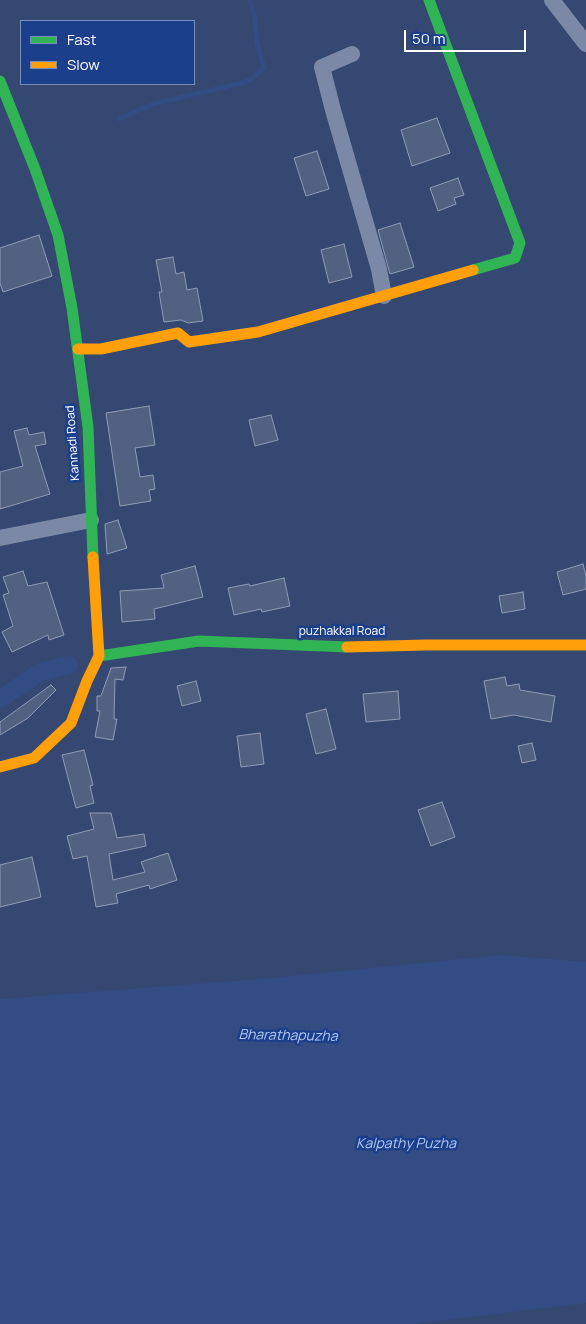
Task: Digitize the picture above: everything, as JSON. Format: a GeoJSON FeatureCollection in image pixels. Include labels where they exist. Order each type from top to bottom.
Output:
{"type":"FeatureCollection","features":[{"type":"Feature","properties":{"kind":"street"},"geometry":{"type":"LineString","coordinates":[[78,349],[101,349],[178,332],[189,342],[258,332],[515,258],[520,243],[429,0]]}},
{"type":"Feature","properties":{"kind":"street"},"geometry":{"type":"LineString","coordinates":[[552,0],[586,44]]}},
{"type":"Feature","properties":{"kind":"street"},"geometry":{"type":"LineString","coordinates":[[352,54],[322,67],[332,110],[379,269],[384,296]]}},
{"type":"Feature","properties":{"kind":"street","name":"Kannadi Road"},"geometry":{"type":"LineString","coordinates":[[0,81],[35,169],[58,235],[78,349],[88,427],[91,520],[100,656]]}},
{"type":"Feature","properties":{"kind":"street"},"geometry":{"type":"LineString","coordinates":[[0,538],[91,520]]}},
{"type":"Feature","properties":{"kind":"street","name":"puzhakkal Road"},"geometry":{"type":"LineString","coordinates":[[100,656],[199,641],[348,647],[586,645]]}},
{"type":"Feature","properties":{"kind":"street"},"geometry":{"type":"LineString","coordinates":[[0,767],[34,758],[71,723],[87,681],[100,656]]}},
{"type":"Feature","properties":{"kind":"water","name":"Kalpathy Puzha"},"geometry":{"type":"Polygon","coordinates":[[[502,955],[586,962],[586,1303],[416,1324],[0,1324],[0,999],[271,978],[502,955]]]}},
{"type":"Feature","properties":{"kind":"building"},"geometry":{"type":"Polygon","coordinates":[[[437,118],[450,153],[412,166],[401,130],[437,118]]]}},
{"type":"Feature","properties":{"kind":"building"},"geometry":{"type":"Polygon","coordinates":[[[317,151],[329,189],[306,196],[294,158],[317,151]]]}},
{"type":"Feature","properties":{"kind":"building"},"geometry":{"type":"Polygon","coordinates":[[[458,178],[464,195],[454,198],[456,204],[438,211],[430,188],[458,178]]]}},
{"type":"Feature","properties":{"kind":"building"},"geometry":{"type":"Polygon","coordinates":[[[400,223],[414,267],[390,274],[378,230],[400,223]]]}},
{"type":"Feature","properties":{"kind":"building"},"geometry":{"type":"Polygon","coordinates":[[[39,235],[52,276],[3,292],[0,283],[0,248],[39,235]]]}},
{"type":"Feature","properties":{"kind":"building"},"geometry":{"type":"Polygon","coordinates":[[[344,244],[352,277],[329,283],[321,250],[344,244]]]}},
{"type":"Feature","properties":{"kind":"building"},"geometry":{"type":"Polygon","coordinates":[[[173,257],[176,274],[184,272],[187,290],[197,288],[203,321],[188,323],[181,320],[164,322],[159,292],[162,292],[156,260],[173,257]]]}},
{"type":"Feature","properties":{"kind":"building"},"geometry":{"type":"Polygon","coordinates":[[[149,406],[155,445],[135,448],[140,477],[153,475],[155,489],[149,490],[151,501],[120,506],[106,413],[149,406]]]}},
{"type":"Feature","properties":{"kind":"building"},"geometry":{"type":"Polygon","coordinates":[[[271,415],[278,440],[255,446],[249,420],[271,415]]]}},
{"type":"Feature","properties":{"kind":"building"},"geometry":{"type":"Polygon","coordinates":[[[27,428],[29,435],[44,432],[46,444],[35,446],[50,494],[0,509],[0,472],[23,466],[14,431],[27,428]]]}},
{"type":"Feature","properties":{"kind":"building"},"geometry":{"type":"Polygon","coordinates":[[[118,520],[127,548],[107,554],[105,524],[118,520]]]}},
{"type":"Feature","properties":{"kind":"building"},"geometry":{"type":"Polygon","coordinates":[[[583,564],[586,576],[586,589],[563,595],[557,572],[583,564]]]}},
{"type":"Feature","properties":{"kind":"building"},"geometry":{"type":"Polygon","coordinates":[[[195,566],[203,597],[154,609],[155,619],[122,622],[120,591],[164,588],[161,575],[195,566]]]}},
{"type":"Feature","properties":{"kind":"building"},"geometry":{"type":"Polygon","coordinates":[[[23,571],[28,586],[47,582],[64,635],[49,640],[48,635],[12,652],[2,632],[13,626],[3,595],[9,593],[3,577],[23,571]]]}},
{"type":"Feature","properties":{"kind":"building"},"geometry":{"type":"Polygon","coordinates":[[[284,578],[290,606],[262,612],[261,609],[234,615],[228,588],[249,584],[250,586],[284,578]]]}},
{"type":"Feature","properties":{"kind":"building"},"geometry":{"type":"Polygon","coordinates":[[[523,592],[525,609],[502,613],[499,596],[523,592]]]}},
{"type":"Feature","properties":{"kind":"building"},"geometry":{"type":"Polygon","coordinates":[[[126,667],[123,680],[115,679],[114,719],[117,719],[113,740],[95,737],[100,711],[97,711],[97,696],[101,696],[111,668],[126,667]]]}},
{"type":"Feature","properties":{"kind":"building"},"geometry":{"type":"Polygon","coordinates":[[[505,677],[507,686],[519,684],[520,690],[555,696],[551,722],[514,715],[491,719],[484,681],[505,677]]]}},
{"type":"Feature","properties":{"kind":"building"},"geometry":{"type":"Polygon","coordinates":[[[196,681],[201,701],[182,706],[177,686],[196,681]]]}},
{"type":"Feature","properties":{"kind":"building"},"geometry":{"type":"Polygon","coordinates":[[[51,685],[56,690],[28,718],[0,735],[0,722],[51,685]]]}},
{"type":"Feature","properties":{"kind":"building"},"geometry":{"type":"Polygon","coordinates":[[[398,691],[400,719],[366,722],[363,694],[398,691]]]}},
{"type":"Feature","properties":{"kind":"building"},"geometry":{"type":"Polygon","coordinates":[[[326,709],[336,749],[316,754],[306,714],[326,709]]]}},
{"type":"Feature","properties":{"kind":"building"},"geometry":{"type":"Polygon","coordinates":[[[260,733],[264,764],[241,767],[237,736],[260,733]]]}},
{"type":"Feature","properties":{"kind":"building"},"geometry":{"type":"Polygon","coordinates":[[[532,743],[536,760],[522,763],[518,746],[532,743]]]}},
{"type":"Feature","properties":{"kind":"building"},"geometry":{"type":"Polygon","coordinates":[[[84,750],[93,785],[90,786],[94,803],[76,808],[62,755],[84,750]]]}},
{"type":"Feature","properties":{"kind":"building"},"geometry":{"type":"Polygon","coordinates":[[[442,802],[455,837],[431,846],[418,810],[442,802]]]}},
{"type":"Feature","properties":{"kind":"building"},"geometry":{"type":"Polygon","coordinates":[[[90,813],[111,813],[117,838],[144,834],[146,846],[109,854],[113,880],[145,872],[141,862],[168,853],[177,880],[150,889],[149,885],[116,894],[118,903],[96,907],[87,856],[73,859],[67,836],[94,829],[90,813]]]}},
{"type":"Feature","properties":{"kind":"building"},"geometry":{"type":"Polygon","coordinates":[[[32,857],[41,897],[0,907],[0,865],[32,857]]]}},
{"type":"Feature","properties":{"kind":"waterway"},"geometry":{"type":"LineString","coordinates":[[119,119],[153,104],[242,83],[253,78],[264,68],[257,42],[255,19],[250,0]]}},
{"type":"Feature","properties":{"kind":"waterway"},"geometry":{"type":"LineString","coordinates":[[0,699],[40,672],[69,665]]}},
{"type":"Feature","properties":{"kind":"traffic: fast"},"geometry":{"type":"LineString","coordinates":[[429,0],[520,243],[515,258],[473,270]]}},
{"type":"Feature","properties":{"kind":"traffic: fast"},"geometry":{"type":"LineString","coordinates":[[0,81],[35,169],[58,235],[72,308],[88,427],[93,557]]}},
{"type":"Feature","properties":{"kind":"traffic: fast"},"geometry":{"type":"LineString","coordinates":[[99,656],[199,641],[347,647]]}},
{"type":"Feature","properties":{"kind":"traffic: slow"},"geometry":{"type":"LineString","coordinates":[[78,349],[101,349],[178,333],[189,342],[258,332],[473,270]]}},
{"type":"Feature","properties":{"kind":"traffic: slow"},"geometry":{"type":"LineString","coordinates":[[0,767],[34,758],[71,723],[99,656],[93,557]]}},
{"type":"Feature","properties":{"kind":"traffic: slow"},"geometry":{"type":"LineString","coordinates":[[347,647],[586,645]]}},
{"type":"Feature","properties":{"kind":"water label","name":"Bharathapuzha"},"geometry":{"type":"Point","coordinates":[288,1036]}}]}
